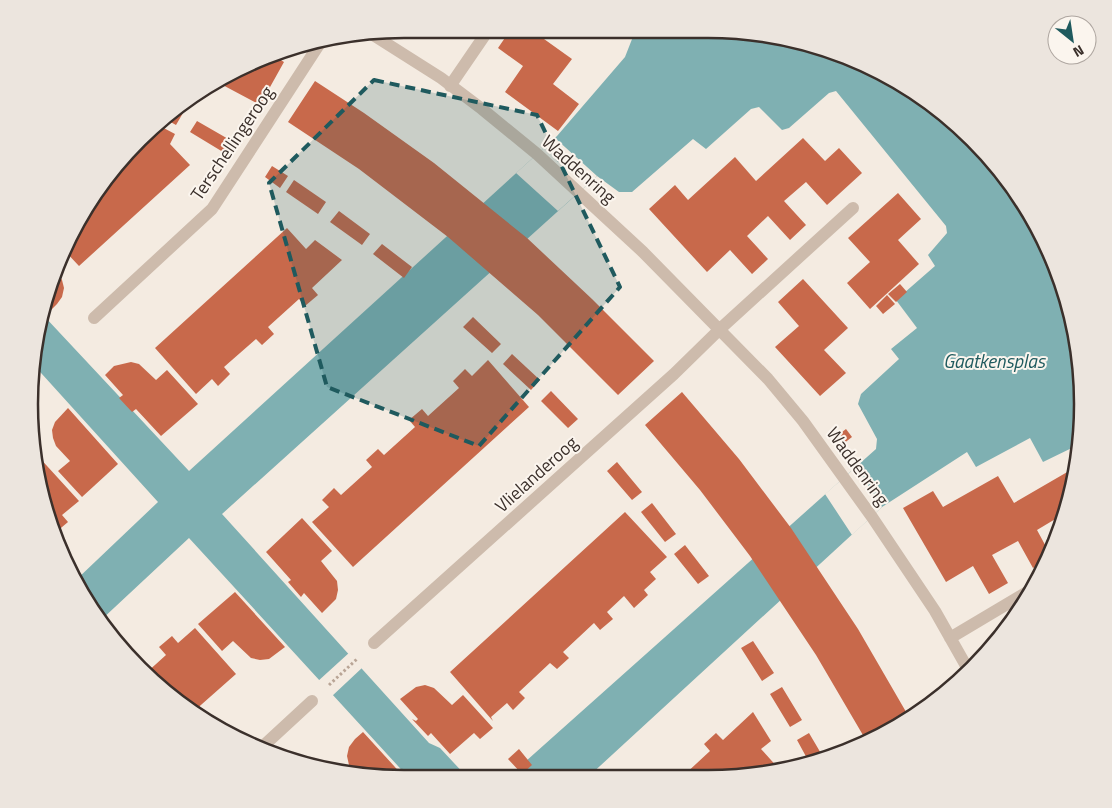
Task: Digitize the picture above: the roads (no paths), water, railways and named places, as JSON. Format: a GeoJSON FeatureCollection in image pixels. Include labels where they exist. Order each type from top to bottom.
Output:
{"type":"FeatureCollection","features":[{"type":"Feature","properties":{"kind":"street"},"geometry":{"type":"LineString","coordinates":[[450,86],[484,37]]}},
{"type":"Feature","properties":{"kind":"street","name":"Waddenring"},"geometry":{"type":"LineString","coordinates":[[378,38],[482,109],[537,154],[643,252],[768,378],[804,421],[872,517],[922,590],[965,665]]}},
{"type":"Feature","properties":{"kind":"street","name":"Terschellingeroog"},"geometry":{"type":"LineString","coordinates":[[94,318],[212,209],[317,48]]}},
{"type":"Feature","properties":{"kind":"street"},"geometry":{"type":"LineString","coordinates":[[720,329],[853,208]]}},
{"type":"Feature","properties":{"kind":"street","name":"Vlielanderoog"},"geometry":{"type":"LineString","coordinates":[[374,643],[674,374],[720,329]]}},
{"type":"Feature","properties":{"kind":"street"},"geometry":{"type":"LineString","coordinates":[[950,638],[1019,597]]}},
{"type":"Feature","properties":{"kind":"street"},"geometry":{"type":"LineString","coordinates":[[266,744],[312,701]]}},
{"type":"Feature","properties":{"kind":"water","name":"Gaatkensplas"},"geometry":{"type":"Polygon","coordinates":[[[633,37],[732,38],[803,50],[848,65],[870,75],[912,99],[950,128],[984,162],[1013,200],[1047,264],[1062,309],[1071,356],[1075,404],[1071,448],[1043,462],[1030,438],[976,467],[967,452],[882,507],[595,771],[515,771],[876,449],[877,439],[858,404],[861,394],[899,359],[891,349],[917,328],[896,300],[935,266],[928,255],[947,233],[946,226],[836,91],[829,93],[789,128],[782,130],[759,107],[751,109],[706,149],[693,139],[632,192],[619,192],[597,176],[222,514],[429,743],[440,748],[461,771],[403,771],[189,538],[105,616],[81,576],[158,502],[39,371],[48,320],[189,471],[557,136],[625,57],[633,37]]]}}]}
